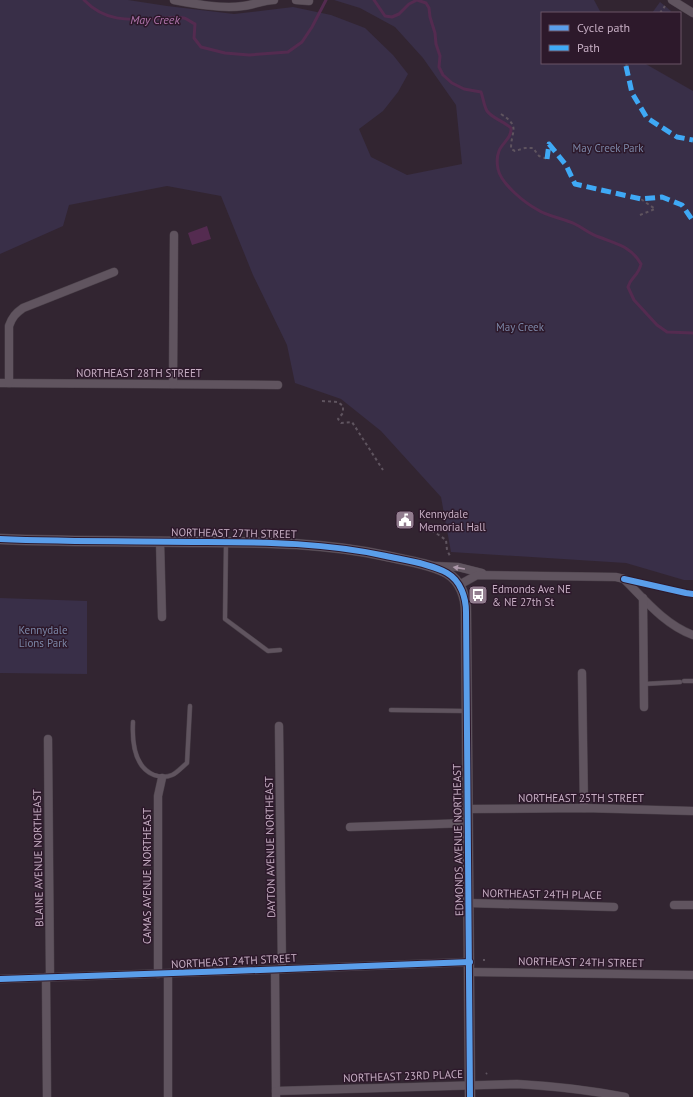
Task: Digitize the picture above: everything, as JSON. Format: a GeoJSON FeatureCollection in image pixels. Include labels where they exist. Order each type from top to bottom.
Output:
{"type":"FeatureCollection","features":[{"type":"Feature","properties":{"kind":"street"},"geometry":{"type":"LineString","coordinates":[[174,0],[231,7],[274,0]]}},
{"type":"Feature","properties":{"kind":"street"},"geometry":{"type":"LineString","coordinates":[[296,0],[309,1]]}},
{"type":"Feature","properties":{"kind":"street"},"geometry":{"type":"LineString","coordinates":[[672,0],[693,12]]}},
{"type":"Feature","properties":{"kind":"street"},"geometry":{"type":"LineString","coordinates":[[173,384],[174,235]]}},
{"type":"Feature","properties":{"kind":"street"},"geometry":{"type":"LineString","coordinates":[[9,383],[9,326],[11,318],[23,308],[114,272]]}},
{"type":"Feature","properties":{"kind":"street","name":"NORTHEAST 28TH STREET"},"geometry":{"type":"LineString","coordinates":[[0,383],[278,385]]}},
{"type":"Feature","properties":{"kind":"street","name":"NORTHEAST 27TH STREET"},"geometry":{"type":"LineString","coordinates":[[0,539],[226,542],[301,544],[343,548],[429,566],[448,573],[459,585],[477,575],[624,578]]}},
{"type":"Feature","properties":{"kind":"street"},"geometry":{"type":"LineString","coordinates":[[160,541],[162,617]]}},
{"type":"Feature","properties":{"kind":"street","name":"NORTHEAST 27TH STREET"},"geometry":{"type":"LineString","coordinates":[[429,566],[458,567],[489,575]]}},
{"type":"Feature","properties":{"kind":"street"},"geometry":{"type":"LineString","coordinates":[[624,578],[672,625],[683,632],[693,635]]}},
{"type":"Feature","properties":{"kind":"street","name":"EDMONDS AVENUE NORTHEAST"},"geometry":{"type":"LineString","coordinates":[[459,585],[466,601],[470,1097]]}},
{"type":"Feature","properties":{"kind":"street"},"geometry":{"type":"LineString","coordinates":[[643,598],[644,707]]}},
{"type":"Feature","properties":{"kind":"street"},"geometry":{"type":"LineString","coordinates":[[582,673],[584,808]]}},
{"type":"Feature","properties":{"kind":"street","name":"DAYTON AVENUE NORTHEAST"},"geometry":{"type":"LineString","coordinates":[[276,1094],[280,726]]}},
{"type":"Feature","properties":{"kind":"street","name":"BLAINE AVENUE NORTHEAST"},"geometry":{"type":"LineString","coordinates":[[47,1097],[48,739]]}},
{"type":"Feature","properties":{"kind":"street","name":"CAMAS AVENUE NORTHEAST"},"geometry":{"type":"LineString","coordinates":[[158,974],[158,796],[162,778]]}},
{"type":"Feature","properties":{"kind":"street","name":"NORTHEAST 25TH STREET"},"geometry":{"type":"LineString","coordinates":[[468,809],[584,808],[693,811]]}},
{"type":"Feature","properties":{"kind":"street"},"geometry":{"type":"LineString","coordinates":[[350,827],[468,823]]}},
{"type":"Feature","properties":{"kind":"street","name":"NORTHEAST 24TH PLACE"},"geometry":{"type":"LineString","coordinates":[[469,903],[614,907]]}},
{"type":"Feature","properties":{"kind":"street"},"geometry":{"type":"LineString","coordinates":[[674,905],[693,905]]}},
{"type":"Feature","properties":{"kind":"street","name":"NORTHEAST 24TH STREET"},"geometry":{"type":"LineString","coordinates":[[0,979],[168,974],[278,968],[470,967],[693,975]]}},
{"type":"Feature","properties":{"kind":"street"},"geometry":{"type":"LineString","coordinates":[[168,974],[168,1097]]}},
{"type":"Feature","properties":{"kind":"street","name":"NORTHEAST 23RD PLACE"},"geometry":{"type":"LineString","coordinates":[[276,1094],[517,1084],[555,1086],[625,1097]]}},
{"type":"Feature","properties":{"kind":"lane"},"geometry":{"type":"LineString","coordinates":[[226,542],[225,619],[268,651],[280,650]]}},
{"type":"Feature","properties":{"kind":"lane"},"geometry":{"type":"LineString","coordinates":[[644,684],[693,681]]}},
{"type":"Feature","properties":{"kind":"lane"},"geometry":{"type":"LineString","coordinates":[[133,722],[135,751],[139,761],[145,769],[162,778],[174,775],[187,763],[190,706]]}},
{"type":"Feature","properties":{"kind":"lane"},"geometry":{"type":"LineString","coordinates":[[391,710],[467,711]]}},
{"type":"Feature","properties":{"kind":"path"},"geometry":{"type":"LineString","coordinates":[[501,114],[513,124],[515,128],[511,142],[511,149],[515,151],[525,148],[533,148],[539,156],[547,159]]}},
{"type":"Feature","properties":{"kind":"path"},"geometry":{"type":"LineString","coordinates":[[640,215],[655,210],[641,199]]}},
{"type":"Feature","properties":{"kind":"path"},"geometry":{"type":"LineString","coordinates":[[322,402],[338,402],[343,406],[343,413],[338,419],[340,423],[352,422],[383,470]]}},
{"type":"Feature","properties":{"kind":"path"},"geometry":{"type":"LineString","coordinates":[[427,527],[446,540],[447,550],[452,559]]}},
{"type":"Feature","properties":{"kind":"path"},"geometry":{"type":"LineString","coordinates":[[624,578],[693,594]]}},
{"type":"Feature","properties":{"kind":"green space","name":"May Creek"},"geometry":{"type":"Polygon","coordinates":[[[0,0],[128,0],[234,14],[293,7],[331,15],[365,28],[393,55],[408,74],[398,92],[383,111],[359,129],[371,157],[407,175],[462,164],[456,105],[423,58],[395,27],[360,8],[334,0],[594,0],[600,12],[541,12],[541,64],[646,64],[693,91],[693,580],[684,580],[626,563],[451,552],[441,497],[381,431],[341,399],[295,383],[287,345],[253,275],[221,196],[167,186],[69,205],[63,226],[0,254],[0,0]]]}},
{"type":"Feature","properties":{"kind":"green space"},"geometry":{"type":"Polygon","coordinates":[[[660,2],[671,11],[670,12],[653,12],[660,2]]]}},
{"type":"Feature","properties":{"kind":"green space","name":"Kennydale Lions Park"},"geometry":{"type":"Polygon","coordinates":[[[0,598],[87,601],[87,674],[0,673],[0,598]]]}},
{"type":"Feature","properties":{"kind":"shaded area"},"geometry":{"type":"Polygon","coordinates":[[[207,226],[211,239],[192,245],[188,233],[207,226]]]}},
{"type":"Feature","properties":{"kind":"waterway","name":"May Creek"},"geometry":{"type":"LineString","coordinates":[[84,0],[103,14],[122,19],[184,18],[195,24],[194,38],[201,47],[225,53],[249,55],[288,52],[302,42],[312,27],[326,0]]}},
{"type":"Feature","properties":{"kind":"waterway","name":"May Creek"},"geometry":{"type":"LineString","coordinates":[[374,0],[385,16],[392,17],[399,14],[409,4],[417,0],[426,3],[429,8],[436,44],[440,56],[439,67],[443,75],[452,83],[464,89],[481,92],[487,111],[511,128],[510,135],[500,148],[497,162],[500,175],[504,181],[520,198],[538,210],[575,224],[596,236],[623,246],[633,253],[641,264],[638,272],[628,287],[634,300],[657,325],[667,332],[693,333]]}},
{"type":"Feature","properties":{"kind":"marked path"},"geometry":{"type":"LineString","coordinates":[[626,66],[632,93],[647,118],[677,137],[693,140]]}},
{"type":"Feature","properties":{"kind":"marked path"},"geometry":{"type":"LineString","coordinates":[[547,159],[549,144],[566,165],[575,184],[641,199],[662,197],[682,205],[693,221]]}},
{"type":"Feature","properties":{"kind":"cycle path"},"geometry":{"type":"LineString","coordinates":[[0,539],[252,542],[342,548],[434,567],[447,573],[456,580],[464,596],[466,612],[470,1097]]}},
{"type":"Feature","properties":{"kind":"cycle path"},"geometry":{"type":"LineString","coordinates":[[624,579],[693,594]]}},
{"type":"Feature","properties":{"kind":"cycle path"},"geometry":{"type":"LineString","coordinates":[[0,979],[470,962]]}},
{"type":"Feature","properties":{"kind":"place","name":"Kennydale Memorial Hall"},"geometry":{"type":"Point","coordinates":[405,520]}},
{"type":"Feature","properties":{"kind":"place","name":"Edmonds Ave NE & NE 27th St"},"geometry":{"type":"Point","coordinates":[478,595]}},
{"type":"Feature","properties":{"kind":"park label","name":"May Creek Park"},"geometry":{"type":"Point","coordinates":[608,148]}}]}
